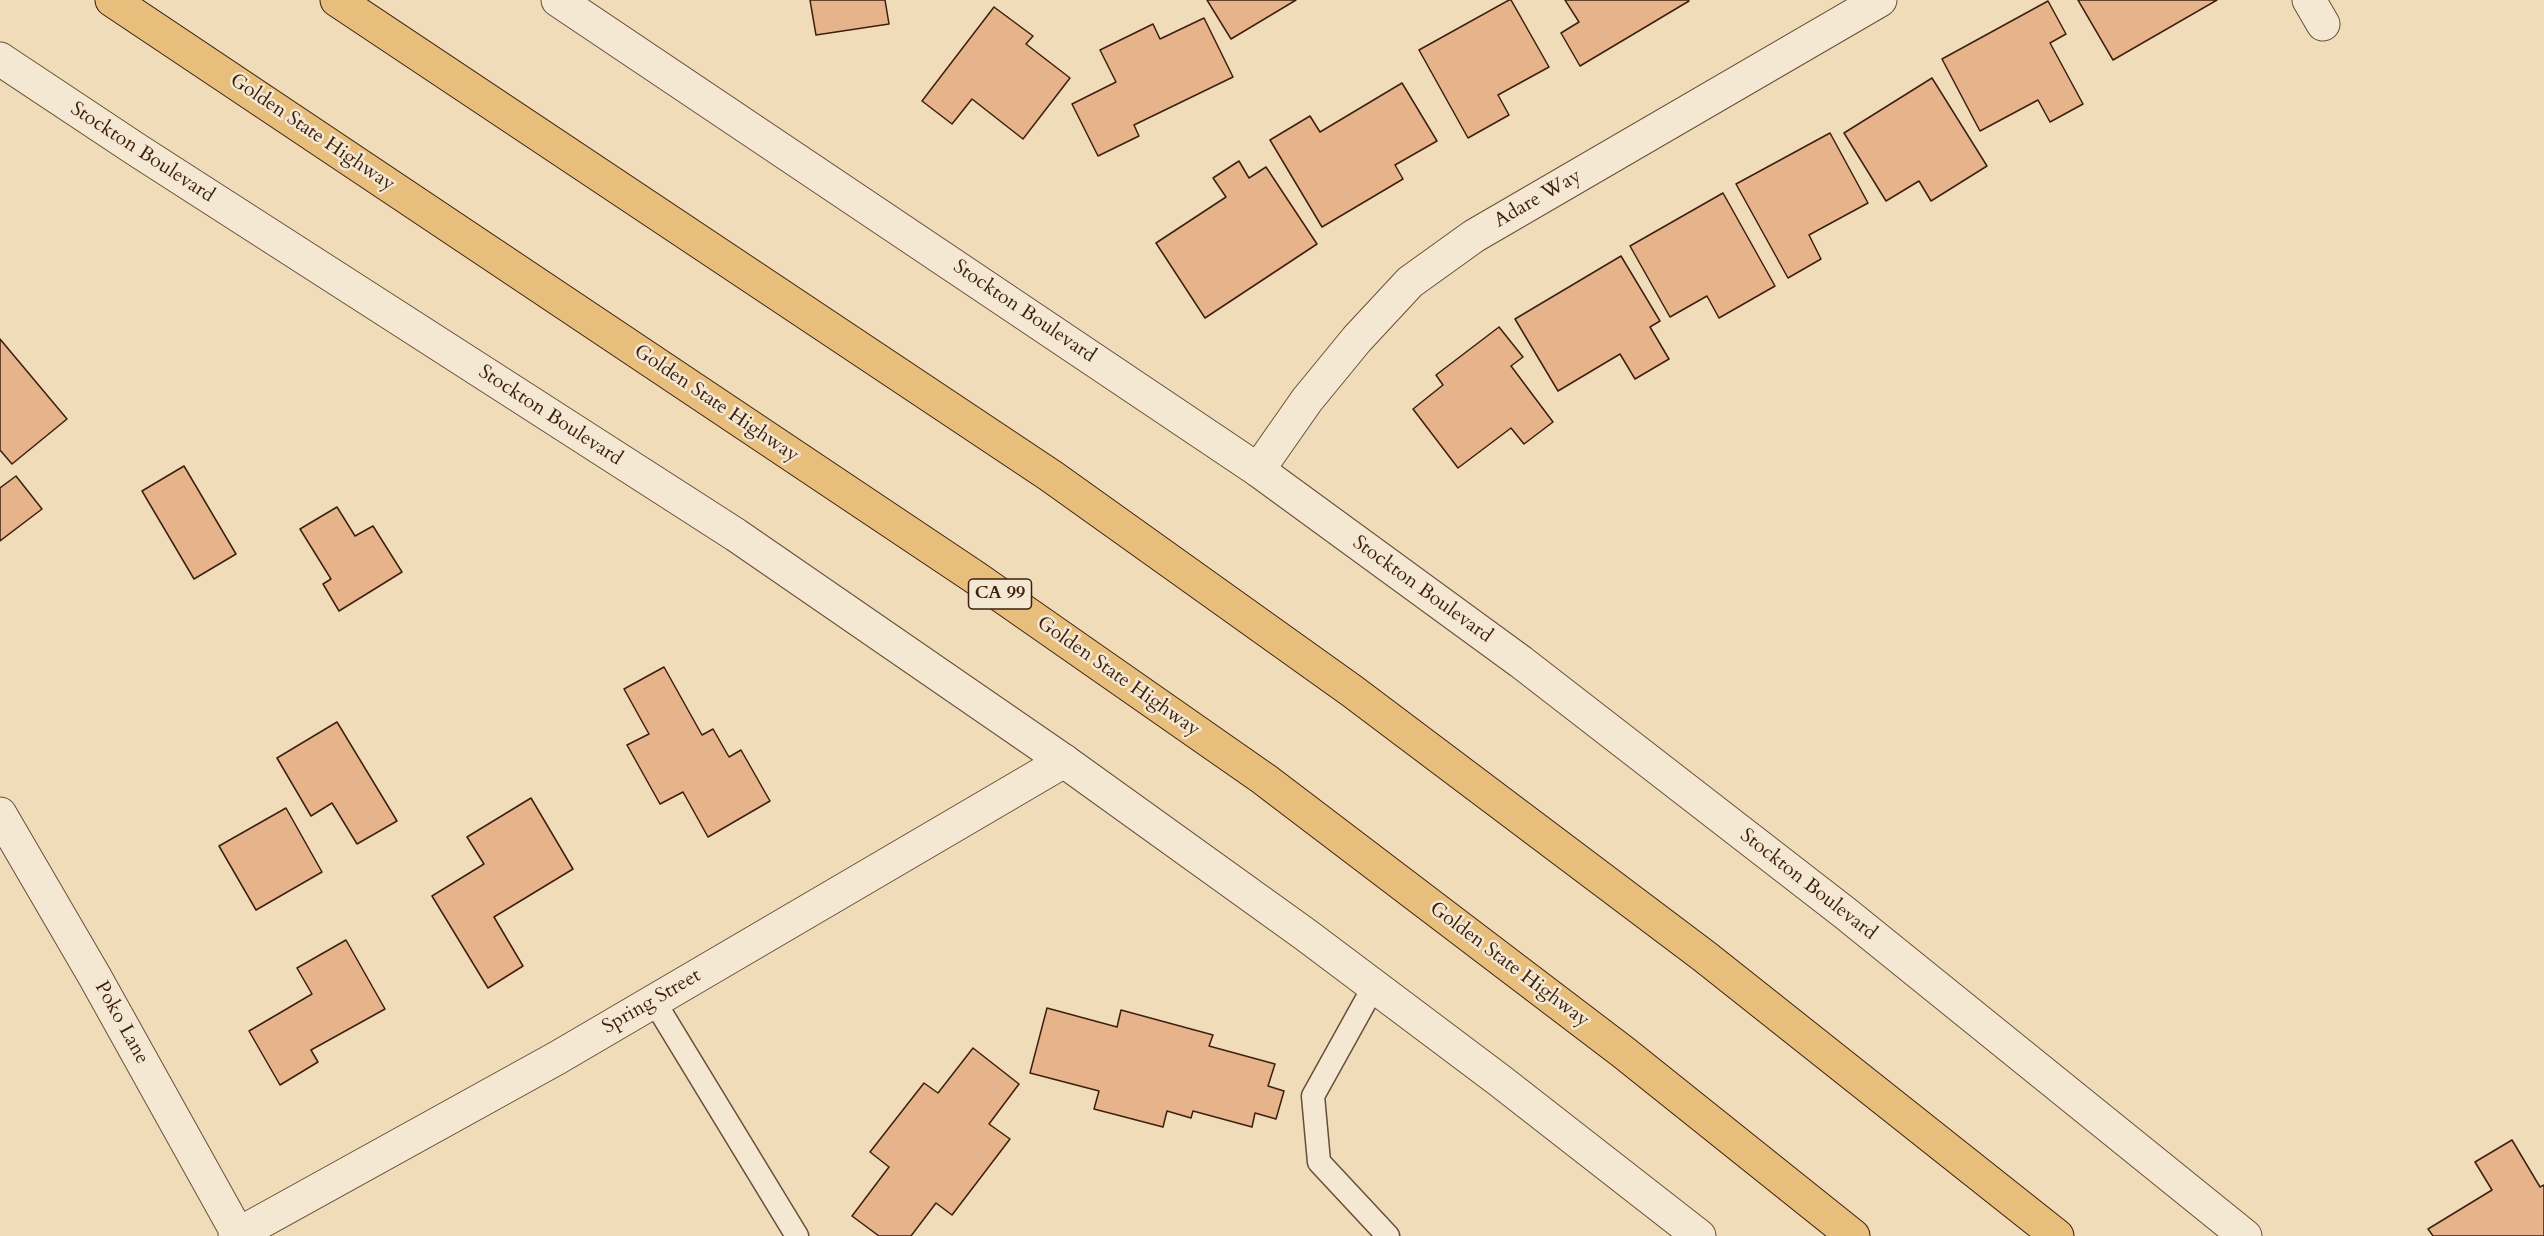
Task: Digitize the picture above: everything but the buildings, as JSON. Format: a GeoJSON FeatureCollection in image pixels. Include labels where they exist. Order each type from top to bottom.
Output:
{"type":"FeatureCollection","features":[{"type":"Feature","properties":{"kind":"highway","name":"Golden State Highway"},"geometry":{"type":"LineString","coordinates":[[112,0],[966,571],[1264,779],[1623,1052],[1853,1236]]}},
{"type":"Feature","properties":{"kind":"highway"},"geometry":{"type":"LineString","coordinates":[[337,0],[1051,476],[1352,691],[1704,956],[2057,1236]]}},
{"type":"Feature","properties":{"kind":"street","name":"Stockton Boulevard"},"geometry":{"type":"LineString","coordinates":[[558,0],[1258,470],[1521,662],[1845,913],[2245,1236]]}},
{"type":"Feature","properties":{"kind":"street","name":"Adare Way"},"geometry":{"type":"LineString","coordinates":[[1258,470],[1314,392],[1357,339],[1410,282],[1474,236],[1880,0]]}},
{"type":"Feature","properties":{"kind":"street","name":"Stockton Boulevard"},"geometry":{"type":"LineString","coordinates":[[0,59],[137,150],[736,535],[1064,761],[1374,986],[1699,1236]]}},
{"type":"Feature","properties":{"kind":"street","name":"Spring Street"},"geometry":{"type":"LineString","coordinates":[[236,1235],[557,1058],[1064,761]]}},
{"type":"Feature","properties":{"kind":"street","name":"Poko Lane"},"geometry":{"type":"LineString","coordinates":[[0,814],[95,977],[236,1235]]}},
{"type":"Feature","properties":{"kind":"lane"},"geometry":{"type":"LineString","coordinates":[[1374,986],[1313,1096],[1319,1162],[1388,1236]]}},
{"type":"Feature","properties":{"kind":"lane"},"geometry":{"type":"LineString","coordinates":[[654,1001],[797,1236]]}}]}
